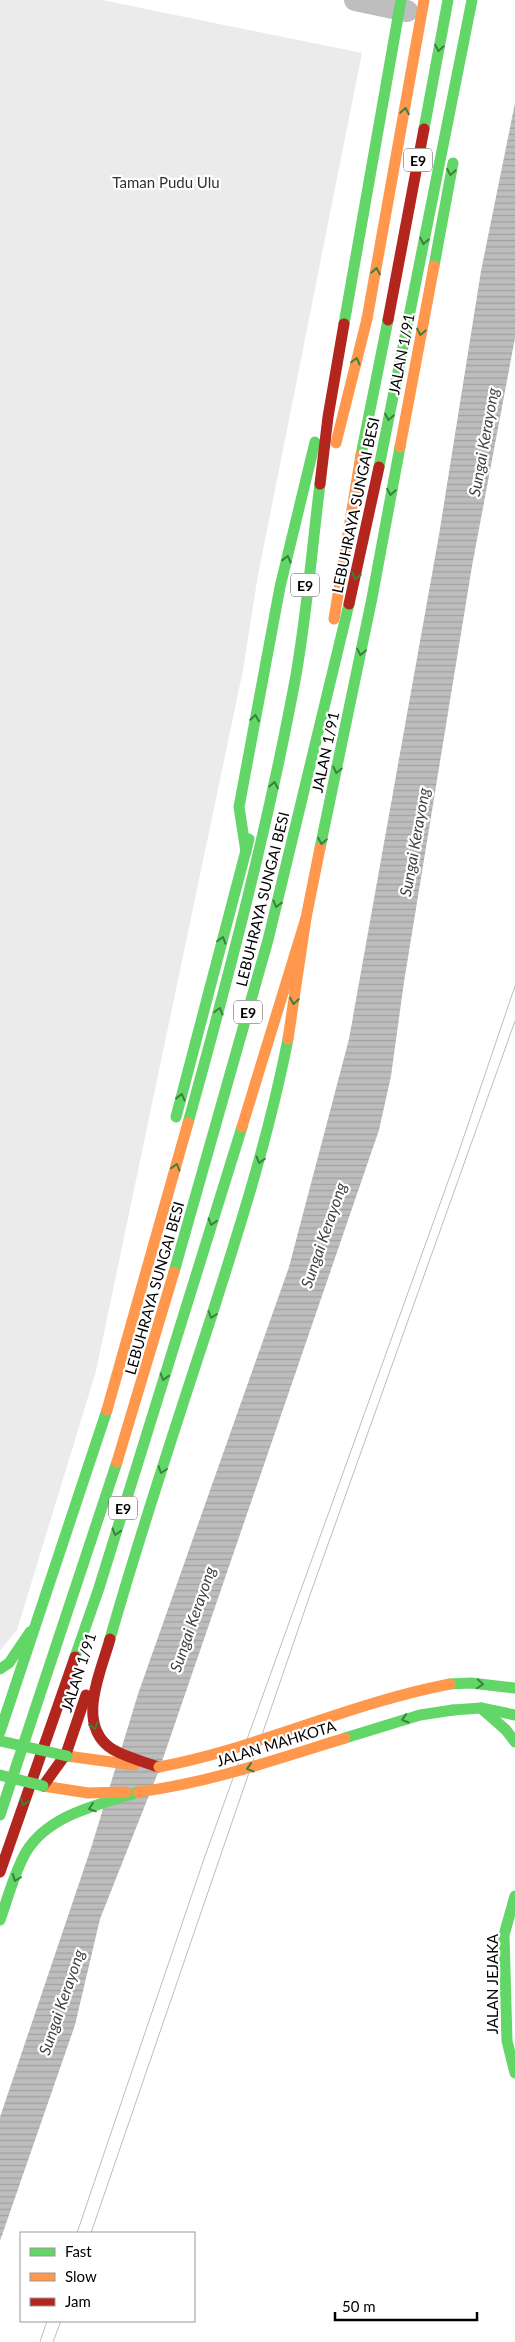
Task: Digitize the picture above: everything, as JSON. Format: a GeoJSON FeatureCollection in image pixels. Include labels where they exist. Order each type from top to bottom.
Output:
{"type":"FeatureCollection","features":[{"type":"Feature","properties":{"kind":"main road","name":"E9"},"geometry":{"type":"LineString","coordinates":[[285,922],[356,481],[448,0]]}},
{"type":"Feature","properties":{"kind":"main road"},"geometry":{"type":"LineString","coordinates":[[246,852],[239,806],[259,694],[280,587],[367,232],[410,3],[442,17],[459,13],[474,1]]}},
{"type":"Feature","properties":{"kind":"main road"},"geometry":{"type":"LineString","coordinates":[[462,114],[474,1]]}},
{"type":"Feature","properties":{"kind":"main road","name":"LEBUHRAYA SUNGAI BESI"},"geometry":{"type":"LineString","coordinates":[[0,1815],[96,1530],[158,1330],[268,940],[364,541],[474,1]]}},
{"type":"Feature","properties":{"kind":"main road","name":"E9"},"geometry":{"type":"LineString","coordinates":[[274,728],[343,411],[367,319],[410,3]]}},
{"type":"Feature","properties":{"kind":"main road","name":"LEBUHRAYA SUNGAI BESI"},"geometry":{"type":"LineString","coordinates":[[0,1732],[101,1432],[228,978],[266,827],[296,673],[328,417],[410,3]]}},
{"type":"Feature","properties":{"kind":"main road","name":"JALAN 1/91"},"geometry":{"type":"LineString","coordinates":[[306,918],[372,598],[455,152]]}},
{"type":"Feature","properties":{"kind":"main road"},"geometry":{"type":"LineString","coordinates":[[367,232],[383,199],[399,195],[426,204],[439,238]]}},
{"type":"Feature","properties":{"kind":"main road"},"geometry":{"type":"LineString","coordinates":[[174,1126],[205,1001],[253,824]]}},
{"type":"Feature","properties":{"kind":"main road"},"geometry":{"type":"LineString","coordinates":[[237,1142],[306,918]]}},
{"type":"Feature","properties":{"kind":"main road"},"geometry":{"type":"LineString","coordinates":[[159,1767],[117,1752],[101,1740],[95,1732],[91,1718],[92,1704],[132,1561],[258,1166],[276,1101],[294,1005],[306,918]]}},
{"type":"Feature","properties":{"kind":"main road","name":"E9"},"geometry":{"type":"LineString","coordinates":[[0,1872],[99,1588],[237,1142],[269,999]]}},
{"type":"Feature","properties":{"kind":"main road"},"geometry":{"type":"LineString","coordinates":[[0,1754],[28,1677],[84,1493],[169,1146]]}},
{"type":"Feature","properties":{"kind":"main road","name":"JALAN 1/91"},"geometry":{"type":"LineString","coordinates":[[43,1786],[67,1756],[132,1561]]}},
{"type":"Feature","properties":{"kind":"main road"},"geometry":{"type":"LineString","coordinates":[[0,1669],[9,1663],[50,1602]]}},
{"type":"Feature","properties":{"kind":"main road","name":"JALAN MAHKOTA"},"geometry":{"type":"LineString","coordinates":[[0,1741],[67,1756],[104,1762],[159,1767],[202,1759],[239,1748],[393,1695],[450,1684],[471,1683],[513,1686]]}},
{"type":"Feature","properties":{"kind":"main road"},"geometry":{"type":"LineString","coordinates":[[481,1708],[506,1730],[515,1742]]}},
{"type":"Feature","properties":{"kind":"main road","name":"JALAN MAHKOTA"},"geometry":{"type":"LineString","coordinates":[[0,1775],[43,1786],[88,1793],[138,1792],[178,1787],[204,1781],[420,1715],[481,1708],[515,1715]]}},
{"type":"Feature","properties":{"kind":"main road"},"geometry":{"type":"LineString","coordinates":[[0,1920],[26,1852],[36,1838],[52,1825],[66,1818],[138,1792]]}},
{"type":"Feature","properties":{"kind":"main road","name":"JALAN JEJAKA"},"geometry":{"type":"LineString","coordinates":[[515,1896],[510,1937],[507,2042],[515,2073]]}},
{"type":"Feature","properties":{"kind":"street"},"geometry":{"type":"LineString","coordinates":[[355,0],[410,3]]}},
{"type":"Feature","properties":{"kind":"green space","name":"Taman Pudu Ulu"},"geometry":{"type":"Polygon","coordinates":[[[0,0],[102,0],[362,53],[258,575],[243,670],[96,1371],[17,1630],[0,1651],[0,0]]]}},
{"type":"Feature","properties":{"kind":"water","name":"Sungai Kerayong"},"geometry":{"type":"Polygon","coordinates":[[[515,103],[515,338],[472,566],[404,982],[391,1076],[379,1130],[159,1770],[100,1919],[75,2025],[0,2241],[0,2117],[92,1845],[138,1694],[289,1267],[349,1039],[439,535],[481,271],[515,103]]]}},
{"type":"Feature","properties":{"kind":"tram line"},"geometry":{"type":"LineString","coordinates":[[77,2232],[205,1856],[459,1151],[515,986]]}},
{"type":"Feature","properties":{"kind":"tram line"},"geometry":{"type":"LineString","coordinates":[[91,2232],[311,1592],[515,1021]]}},
{"type":"Feature","properties":{"kind":"tram line"},"geometry":{"type":"LineString","coordinates":[[40,2342],[47,2322]]}},
{"type":"Feature","properties":{"kind":"tram line"},"geometry":{"type":"LineString","coordinates":[[53,2342],[61,2322]]}},
{"type":"Feature","properties":{"kind":"traffic: fast"},"geometry":{"type":"LineString","coordinates":[[344,324],[401,0]]}},
{"type":"Feature","properties":{"kind":"traffic: fast"},"geometry":{"type":"LineString","coordinates":[[424,129],[448,0]]}},
{"type":"Feature","properties":{"kind":"traffic: fast"},"geometry":{"type":"LineString","coordinates":[[379,467],[472,0]]}},
{"type":"Feature","properties":{"kind":"traffic: fast"},"geometry":{"type":"LineString","coordinates":[[434,266],[453,163]]}},
{"type":"Feature","properties":{"kind":"traffic: fast"},"geometry":{"type":"LineString","coordinates":[[361,455],[388,320]]}},
{"type":"Feature","properties":{"kind":"traffic: fast"},"geometry":{"type":"LineString","coordinates":[[246,852],[239,807],[280,587],[315,442]]}},
{"type":"Feature","properties":{"kind":"traffic: fast"},"geometry":{"type":"LineString","coordinates":[[320,848],[372,598],[400,447]]}},
{"type":"Feature","properties":{"kind":"traffic: fast"},"geometry":{"type":"LineString","coordinates":[[188,1123],[247,901],[285,732],[303,628],[320,484]]}},
{"type":"Feature","properties":{"kind":"traffic: fast"},"geometry":{"type":"LineString","coordinates":[[174,1272],[268,940],[349,604]]}},
{"type":"Feature","properties":{"kind":"traffic: fast"},"geometry":{"type":"LineString","coordinates":[[176,1117],[249,839]]}},
{"type":"Feature","properties":{"kind":"traffic: fast"},"geometry":{"type":"LineString","coordinates":[[110,1639],[242,1218],[263,1147],[288,1039]]}},
{"type":"Feature","properties":{"kind":"traffic: fast"},"geometry":{"type":"LineString","coordinates":[[75,1657],[99,1588],[242,1127]]}},
{"type":"Feature","properties":{"kind":"traffic: fast"},"geometry":{"type":"LineString","coordinates":[[0,1732],[107,1410]]}},
{"type":"Feature","properties":{"kind":"traffic: fast"},"geometry":{"type":"LineString","coordinates":[[0,1815],[117,1462]]}},
{"type":"Feature","properties":{"kind":"traffic: fast"},"geometry":{"type":"LineString","coordinates":[[0,1669],[9,1663],[30,1632]]}},
{"type":"Feature","properties":{"kind":"traffic: fast"},"geometry":{"type":"LineString","coordinates":[[450,1684],[471,1683],[515,1688]]}},
{"type":"Feature","properties":{"kind":"traffic: fast"},"geometry":{"type":"LineString","coordinates":[[481,1708],[506,1730],[515,1742]]}},
{"type":"Feature","properties":{"kind":"traffic: fast"},"geometry":{"type":"LineString","coordinates":[[453,1710],[481,1708],[515,1715]]}},
{"type":"Feature","properties":{"kind":"traffic: fast"},"geometry":{"type":"LineString","coordinates":[[345,1738],[420,1715],[453,1710]]}},
{"type":"Feature","properties":{"kind":"traffic: fast"},"geometry":{"type":"LineString","coordinates":[[1,1741],[67,1756]]}},
{"type":"Feature","properties":{"kind":"traffic: fast"},"geometry":{"type":"LineString","coordinates":[[0,1775],[43,1786]]}},
{"type":"Feature","properties":{"kind":"traffic: fast"},"geometry":{"type":"LineString","coordinates":[[0,1920],[18,1868],[26,1852],[36,1839],[48,1828],[76,1813],[138,1792]]}},
{"type":"Feature","properties":{"kind":"traffic: fast"},"geometry":{"type":"LineString","coordinates":[[515,1896],[504,1935],[507,2041],[515,2073]]}},
{"type":"Feature","properties":{"kind":"traffic: slow"},"geometry":{"type":"LineString","coordinates":[[367,319],[424,0]]}},
{"type":"Feature","properties":{"kind":"traffic: slow"},"geometry":{"type":"LineString","coordinates":[[400,447],[434,266]]}},
{"type":"Feature","properties":{"kind":"traffic: slow"},"geometry":{"type":"LineString","coordinates":[[336,443],[367,319]]}},
{"type":"Feature","properties":{"kind":"traffic: slow"},"geometry":{"type":"LineString","coordinates":[[334,619],[361,455]]}},
{"type":"Feature","properties":{"kind":"traffic: slow"},"geometry":{"type":"LineString","coordinates":[[288,1039],[306,918],[320,848]]}},
{"type":"Feature","properties":{"kind":"traffic: slow"},"geometry":{"type":"LineString","coordinates":[[242,1127],[306,918]]}},
{"type":"Feature","properties":{"kind":"traffic: slow"},"geometry":{"type":"LineString","coordinates":[[107,1410],[188,1123]]}},
{"type":"Feature","properties":{"kind":"traffic: slow"},"geometry":{"type":"LineString","coordinates":[[117,1462],[174,1272]]}},
{"type":"Feature","properties":{"kind":"traffic: slow"},"geometry":{"type":"LineString","coordinates":[[159,1767],[233,1749],[376,1702],[450,1684]]}},
{"type":"Feature","properties":{"kind":"traffic: slow"},"geometry":{"type":"LineString","coordinates":[[138,1792],[191,1783],[345,1738]]}},
{"type":"Feature","properties":{"kind":"traffic: slow"},"geometry":{"type":"LineString","coordinates":[[67,1756],[134,1765]]}},
{"type":"Feature","properties":{"kind":"traffic: slow"},"geometry":{"type":"LineString","coordinates":[[43,1786],[88,1793],[126,1792]]}},
{"type":"Feature","properties":{"kind":"traffic: jam"},"geometry":{"type":"LineString","coordinates":[[388,320],[424,129]]}},
{"type":"Feature","properties":{"kind":"traffic: jam"},"geometry":{"type":"LineString","coordinates":[[320,484],[328,417],[344,324]]}},
{"type":"Feature","properties":{"kind":"traffic: jam"},"geometry":{"type":"LineString","coordinates":[[349,604],[379,467]]}},
{"type":"Feature","properties":{"kind":"traffic: jam"},"geometry":{"type":"LineString","coordinates":[[110,1639],[94,1697],[93,1712],[95,1726],[101,1739],[112,1749],[159,1767]]}},
{"type":"Feature","properties":{"kind":"traffic: jam"},"geometry":{"type":"LineString","coordinates":[[0,1872],[75,1657]]}},
{"type":"Feature","properties":{"kind":"traffic: jam"},"geometry":{"type":"LineString","coordinates":[[43,1786],[66,1754],[86,1695]]}}]}
